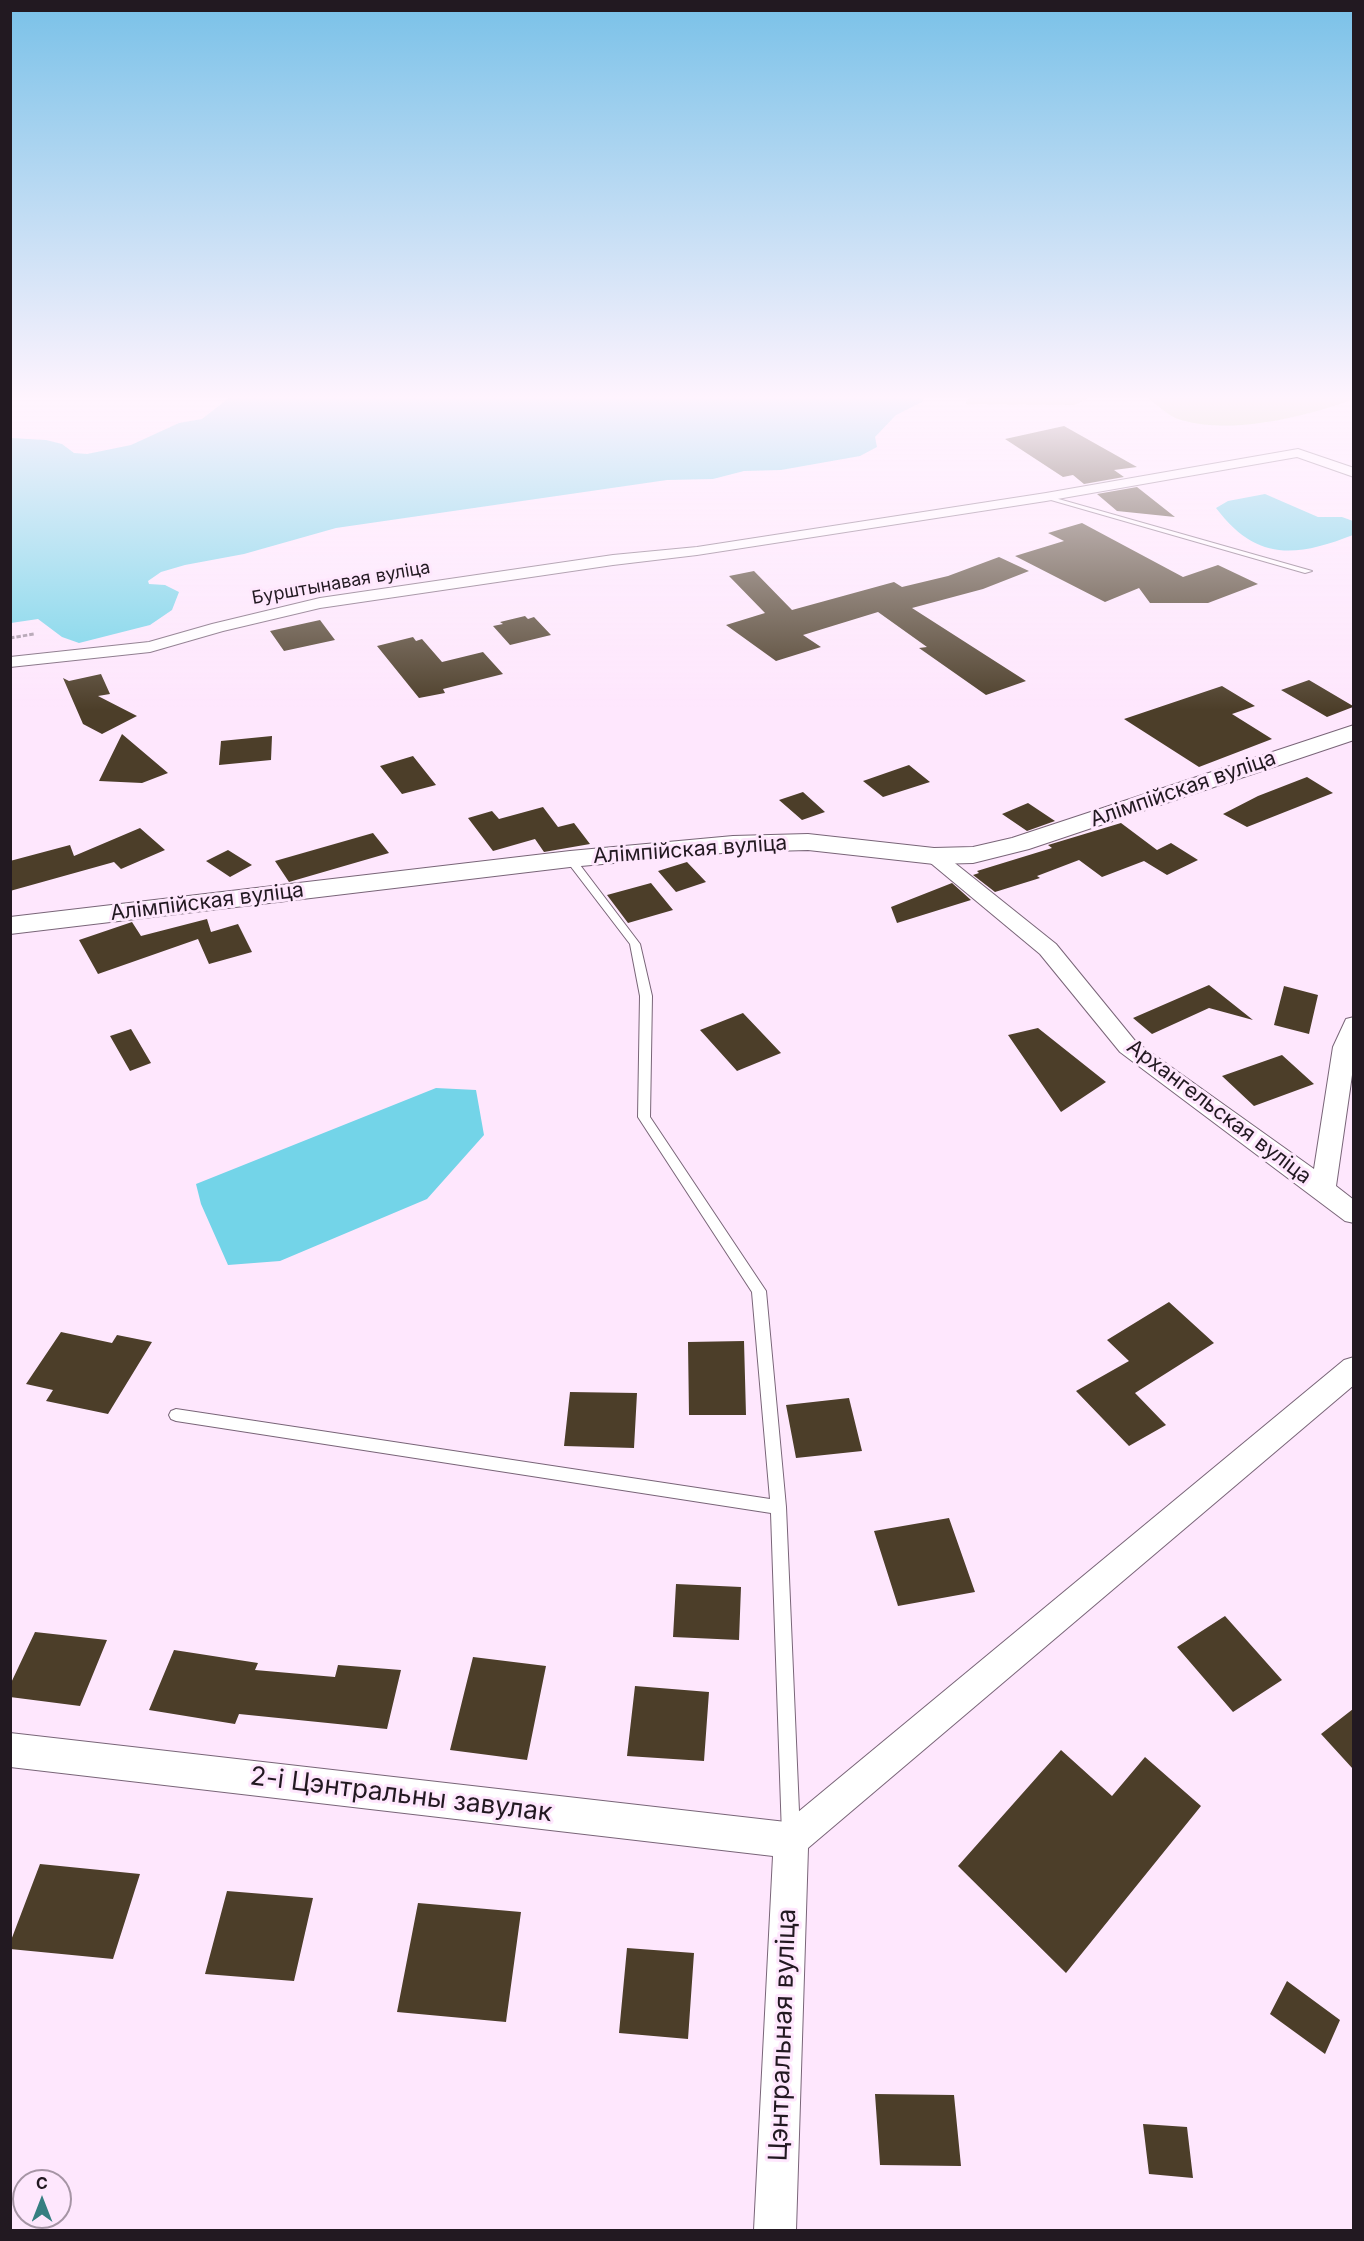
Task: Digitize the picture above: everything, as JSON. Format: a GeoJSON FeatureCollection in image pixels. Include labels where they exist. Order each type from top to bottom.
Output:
{"type":"FeatureCollection","features":[{"type":"Feature","properties":{"kind":"street","name":"Бурштынавая вуліца"},"geometry":{"type":"LineString","coordinates":[[10,662],[150,647],[218,627],[320,603],[613,560],[697,551],[1011,502]]}},
{"type":"Feature","properties":{"kind":"street","name":"Алімпійская вуліца"},"geometry":{"type":"LineString","coordinates":[[10,926],[570,859],[733,844],[808,842],[934,856],[973,855],[1020,844],[1353,732]]}},
{"type":"Feature","properties":{"kind":"street","name":"Архангельская вуліца"},"geometry":{"type":"LineString","coordinates":[[934,856],[1048,949],[1128,1047],[1323,1189],[1353,1214]]}},
{"type":"Feature","properties":{"kind":"street"},"geometry":{"type":"LineString","coordinates":[[1323,1189],[1344,1047],[1353,1024]]}},
{"type":"Feature","properties":{"kind":"street"},"geometry":{"type":"LineString","coordinates":[[791,1840],[1353,1368]]}},
{"type":"Feature","properties":{"kind":"street","name":"2-і Цэнтральны завулак"},"geometry":{"type":"LineString","coordinates":[[10,1750],[791,1840]]}},
{"type":"Feature","properties":{"kind":"street","name":"Цэнтральная вуліца"},"geometry":{"type":"LineString","coordinates":[[775,2230],[791,1840]]}},
{"type":"Feature","properties":{"kind":"lane"},"geometry":{"type":"LineString","coordinates":[[1065,502],[1308,571]]}},
{"type":"Feature","properties":{"kind":"lane"},"geometry":{"type":"LineString","coordinates":[[570,859],[635,944],[646,996],[644,1117],[759,1291],[778,1507],[791,1840]]}},
{"type":"Feature","properties":{"kind":"lane"},"geometry":{"type":"LineString","coordinates":[[176,1415],[778,1507]]}},
{"type":"Feature","properties":{"kind":"path"},"geometry":{"type":"LineString","coordinates":[[10,638],[33,634]]}},
{"type":"Feature","properties":{"kind":"water"},"geometry":{"type":"Polygon","coordinates":[[[11,502],[518,502],[336,528],[244,554],[161,572],[148,581],[149,584],[165,585],[179,592],[172,610],[150,625],[79,643],[62,637],[38,619],[11,623],[11,502]]]}},
{"type":"Feature","properties":{"kind":"water"},"geometry":{"type":"Polygon","coordinates":[[[1227,502],[1282,502],[1318,517],[1342,517],[1353,521],[1353,535],[1313,548],[1278,550],[1262,546],[1247,538],[1231,526],[1216,508],[1227,502]]]}},
{"type":"Feature","properties":{"kind":"water"},"geometry":{"type":"Polygon","coordinates":[[[436,1088],[476,1090],[484,1135],[427,1199],[280,1261],[228,1265],[201,1204],[196,1184],[436,1088]]]}},
{"type":"Feature","properties":{"kind":"building"},"geometry":{"type":"Polygon","coordinates":[[[1106,502],[1155,502],[1175,517],[1117,511],[1106,502]]]}},
{"type":"Feature","properties":{"kind":"building"},"geometry":{"type":"Polygon","coordinates":[[[1082,523],[1183,577],[1218,565],[1258,584],[1208,603],[1150,603],[1139,588],[1105,602],[1015,556],[1064,541],[1048,533],[1082,523]]]}},
{"type":"Feature","properties":{"kind":"building"},"geometry":{"type":"Polygon","coordinates":[[[999,557],[1029,571],[983,589],[912,608],[1026,681],[986,695],[919,648],[927,647],[878,612],[803,635],[821,647],[776,661],[726,625],[765,613],[729,576],[754,571],[792,610],[894,582],[902,587],[948,576],[999,557]]]}},
{"type":"Feature","properties":{"kind":"building"},"geometry":{"type":"Polygon","coordinates":[[[525,616],[528,619],[534,617],[551,635],[510,645],[493,626],[503,624],[500,622],[525,616]]]}},
{"type":"Feature","properties":{"kind":"building"},"geometry":{"type":"Polygon","coordinates":[[[320,620],[335,640],[284,651],[270,631],[320,620]]]}},
{"type":"Feature","properties":{"kind":"building"},"geometry":{"type":"Polygon","coordinates":[[[413,637],[416,641],[422,639],[442,662],[483,652],[503,674],[443,689],[445,693],[419,698],[377,646],[413,637]]]}},
{"type":"Feature","properties":{"kind":"building"},"geometry":{"type":"Polygon","coordinates":[[[101,674],[110,694],[98,696],[137,716],[102,734],[83,724],[63,678],[69,681],[101,674]]]}},
{"type":"Feature","properties":{"kind":"building"},"geometry":{"type":"Polygon","coordinates":[[[1309,680],[1353,707],[1327,717],[1281,690],[1309,680]]]}},
{"type":"Feature","properties":{"kind":"building"},"geometry":{"type":"Polygon","coordinates":[[[1222,686],[1255,706],[1232,714],[1272,739],[1199,767],[1124,719],[1222,686]]]}},
{"type":"Feature","properties":{"kind":"building"},"geometry":{"type":"Polygon","coordinates":[[[122,734],[168,773],[142,783],[99,781],[122,734]]]}},
{"type":"Feature","properties":{"kind":"building"},"geometry":{"type":"Polygon","coordinates":[[[272,736],[271,760],[219,765],[221,741],[272,736]]]}},
{"type":"Feature","properties":{"kind":"building"},"geometry":{"type":"Polygon","coordinates":[[[413,756],[436,785],[402,794],[380,766],[413,756]]]}},
{"type":"Feature","properties":{"kind":"building"},"geometry":{"type":"Polygon","coordinates":[[[909,765],[930,782],[883,797],[863,781],[909,765]]]}},
{"type":"Feature","properties":{"kind":"building"},"geometry":{"type":"Polygon","coordinates":[[[1307,777],[1333,793],[1247,827],[1223,814],[1258,796],[1307,777]]]}},
{"type":"Feature","properties":{"kind":"building"},"geometry":{"type":"Polygon","coordinates":[[[803,792],[825,812],[802,820],[779,800],[803,792]]]}},
{"type":"Feature","properties":{"kind":"building"},"geometry":{"type":"Polygon","coordinates":[[[1028,803],[1055,821],[1027,831],[1002,814],[1028,803]]]}},
{"type":"Feature","properties":{"kind":"building"},"geometry":{"type":"Polygon","coordinates":[[[543,807],[558,827],[574,823],[590,844],[544,852],[535,839],[493,851],[468,818],[492,811],[499,819],[543,807]]]}},
{"type":"Feature","properties":{"kind":"building"},"geometry":{"type":"Polygon","coordinates":[[[1121,823],[1157,850],[1171,843],[1198,860],[1167,875],[1144,861],[1102,877],[1079,860],[1037,876],[1040,878],[995,892],[973,875],[979,873],[977,871],[1052,848],[1048,845],[1121,823]]]}},
{"type":"Feature","properties":{"kind":"building"},"geometry":{"type":"Polygon","coordinates":[[[140,828],[165,850],[121,869],[114,862],[10,891],[10,861],[70,845],[74,856],[140,828]]]}},
{"type":"Feature","properties":{"kind":"building"},"geometry":{"type":"Polygon","coordinates":[[[373,833],[389,853],[289,882],[275,861],[373,833]]]}},
{"type":"Feature","properties":{"kind":"building"},"geometry":{"type":"Polygon","coordinates":[[[228,850],[252,865],[230,877],[206,861],[228,850]]]}},
{"type":"Feature","properties":{"kind":"building"},"geometry":{"type":"Polygon","coordinates":[[[687,862],[706,882],[676,892],[658,871],[687,862]]]}},
{"type":"Feature","properties":{"kind":"building"},"geometry":{"type":"Polygon","coordinates":[[[651,883],[673,910],[628,923],[607,895],[651,883]]]}},
{"type":"Feature","properties":{"kind":"building"},"geometry":{"type":"Polygon","coordinates":[[[952,883],[971,900],[897,923],[891,907],[952,883]]]}},
{"type":"Feature","properties":{"kind":"building"},"geometry":{"type":"Polygon","coordinates":[[[207,919],[211,932],[238,924],[252,952],[209,964],[198,939],[98,974],[79,940],[132,922],[141,936],[207,919]]]}},
{"type":"Feature","properties":{"kind":"building"},"geometry":{"type":"Polygon","coordinates":[[[1209,985],[1253,1020],[1209,1008],[1152,1034],[1133,1018],[1209,985]]]}},
{"type":"Feature","properties":{"kind":"building"},"geometry":{"type":"Polygon","coordinates":[[[1284,986],[1318,995],[1309,1034],[1274,1025],[1284,986]]]}},
{"type":"Feature","properties":{"kind":"building"},"geometry":{"type":"Polygon","coordinates":[[[743,1013],[781,1053],[737,1071],[700,1030],[743,1013]]]}},
{"type":"Feature","properties":{"kind":"building"},"geometry":{"type":"Polygon","coordinates":[[[1038,1028],[1106,1082],[1061,1112],[1008,1035],[1038,1028]]]}},
{"type":"Feature","properties":{"kind":"building"},"geometry":{"type":"Polygon","coordinates":[[[131,1029],[151,1063],[130,1071],[110,1036],[131,1029]]]}},
{"type":"Feature","properties":{"kind":"building"},"geometry":{"type":"Polygon","coordinates":[[[1282,1055],[1314,1084],[1254,1106],[1222,1076],[1282,1055]]]}},
{"type":"Feature","properties":{"kind":"building"},"geometry":{"type":"Polygon","coordinates":[[[1169,1302],[1214,1343],[1135,1393],[1166,1425],[1129,1446],[1076,1391],[1129,1361],[1107,1340],[1169,1302]]]}},
{"type":"Feature","properties":{"kind":"building"},"geometry":{"type":"Polygon","coordinates":[[[61,1332],[112,1343],[117,1335],[152,1342],[108,1414],[46,1401],[53,1390],[26,1384],[61,1332]]]}},
{"type":"Feature","properties":{"kind":"building"},"geometry":{"type":"Polygon","coordinates":[[[744,1341],[746,1415],[689,1415],[688,1342],[744,1341]]]}},
{"type":"Feature","properties":{"kind":"building"},"geometry":{"type":"Polygon","coordinates":[[[570,1392],[637,1393],[634,1448],[564,1446],[570,1392]]]}},
{"type":"Feature","properties":{"kind":"building"},"geometry":{"type":"Polygon","coordinates":[[[849,1398],[862,1451],[796,1458],[786,1405],[849,1398]]]}},
{"type":"Feature","properties":{"kind":"building"},"geometry":{"type":"Polygon","coordinates":[[[949,1518],[975,1592],[898,1606],[874,1531],[949,1518]]]}},
{"type":"Feature","properties":{"kind":"building"},"geometry":{"type":"Polygon","coordinates":[[[676,1584],[741,1587],[739,1640],[673,1637],[676,1584]]]}},
{"type":"Feature","properties":{"kind":"building"},"geometry":{"type":"Polygon","coordinates":[[[1225,1616],[1282,1680],[1233,1712],[1177,1647],[1225,1616]]]}},
{"type":"Feature","properties":{"kind":"building"},"geometry":{"type":"Polygon","coordinates":[[[35,1632],[107,1640],[80,1706],[10,1697],[10,1685],[35,1632]]]}},
{"type":"Feature","properties":{"kind":"building"},"geometry":{"type":"Polygon","coordinates":[[[174,1650],[258,1663],[255,1670],[335,1677],[338,1665],[401,1670],[387,1729],[239,1714],[235,1724],[149,1710],[174,1650]]]}},
{"type":"Feature","properties":{"kind":"building"},"geometry":{"type":"Polygon","coordinates":[[[473,1657],[546,1666],[527,1760],[450,1750],[473,1657]]]}},
{"type":"Feature","properties":{"kind":"building"},"geometry":{"type":"Polygon","coordinates":[[[635,1686],[709,1692],[704,1761],[627,1756],[635,1686]]]}},
{"type":"Feature","properties":{"kind":"building"},"geometry":{"type":"Polygon","coordinates":[[[1353,1709],[1353,1769],[1321,1734],[1353,1709]]]}},
{"type":"Feature","properties":{"kind":"building"},"geometry":{"type":"Polygon","coordinates":[[[1061,1750],[1112,1796],[1145,1757],[1201,1806],[1066,1973],[958,1866],[1061,1750]]]}},
{"type":"Feature","properties":{"kind":"building"},"geometry":{"type":"Polygon","coordinates":[[[40,1864],[140,1874],[113,1959],[10,1949],[10,1943],[40,1864]]]}},
{"type":"Feature","properties":{"kind":"building"},"geometry":{"type":"Polygon","coordinates":[[[227,1891],[313,1898],[294,1981],[205,1974],[227,1891]]]}},
{"type":"Feature","properties":{"kind":"building"},"geometry":{"type":"Polygon","coordinates":[[[418,1903],[521,1912],[506,2022],[397,2012],[418,1903]]]}},
{"type":"Feature","properties":{"kind":"building"},"geometry":{"type":"Polygon","coordinates":[[[627,1948],[694,1953],[688,2039],[619,2033],[627,1948]]]}},
{"type":"Feature","properties":{"kind":"building"},"geometry":{"type":"Polygon","coordinates":[[[1287,1981],[1340,2020],[1325,2054],[1270,2014],[1287,1981]]]}},
{"type":"Feature","properties":{"kind":"building"},"geometry":{"type":"Polygon","coordinates":[[[875,2094],[954,2095],[961,2166],[880,2165],[875,2094]]]}},
{"type":"Feature","properties":{"kind":"building"},"geometry":{"type":"Polygon","coordinates":[[[1143,2124],[1187,2127],[1193,2178],[1149,2174],[1143,2124]]]}}]}
